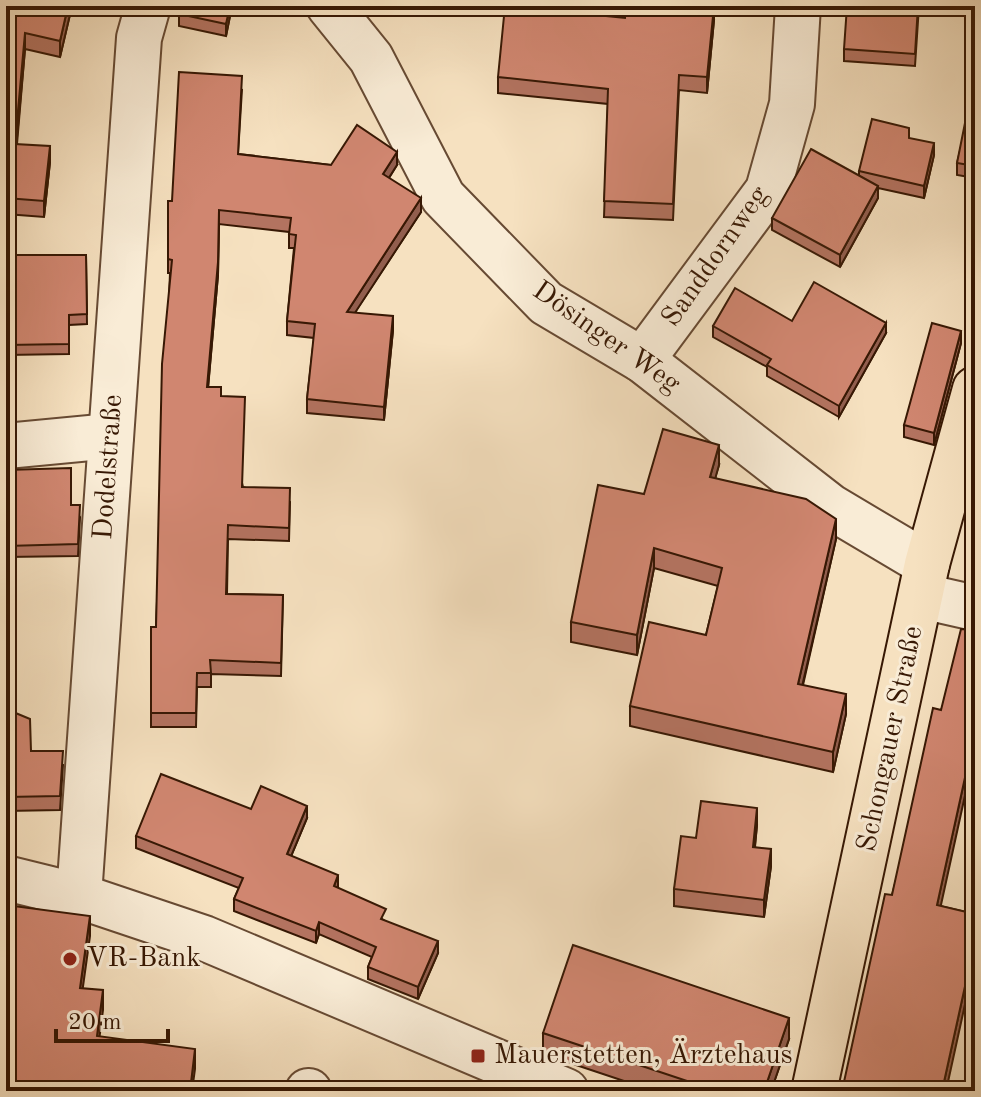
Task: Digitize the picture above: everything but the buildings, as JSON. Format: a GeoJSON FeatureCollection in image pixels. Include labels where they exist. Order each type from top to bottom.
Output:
{"type":"FeatureCollection","features":[{"type":"Feature","properties":{"kind":"main road","name":"Schongauer Straße"},"geometry":{"type":"LineString","coordinates":[[814,1091],[924,580],[975,389]]}},
{"type":"Feature","properties":{"kind":"street","name":"Dösinger Weg"},"geometry":{"type":"LineString","coordinates":[[329,6],[371,58],[443,197],[546,303],[642,360],[924,580],[975,608]]}},
{"type":"Feature","properties":{"kind":"street","name":"Sanddornweg"},"geometry":{"type":"LineString","coordinates":[[642,360],[768,190],[792,104],[798,6]]}},
{"type":"Feature","properties":{"kind":"street","name":"Dodelstraße"},"geometry":{"type":"LineString","coordinates":[[79,896],[143,22]]}},
{"type":"Feature","properties":{"kind":"street"},"geometry":{"type":"LineString","coordinates":[[6,446],[111,436]]}},
{"type":"Feature","properties":{"kind":"street"},"geometry":{"type":"LineString","coordinates":[[6,878],[79,896],[204,938],[566,1091]]}},
{"type":"Feature","properties":{"kind":"place","name":"VR-Bank"},"geometry":{"type":"Point","coordinates":[70,959]}},
{"type":"Feature","properties":{"kind":"place","name":"Mauerstetten, Ärztehaus"},"geometry":{"type":"Point","coordinates":[478,1056]}}]}
